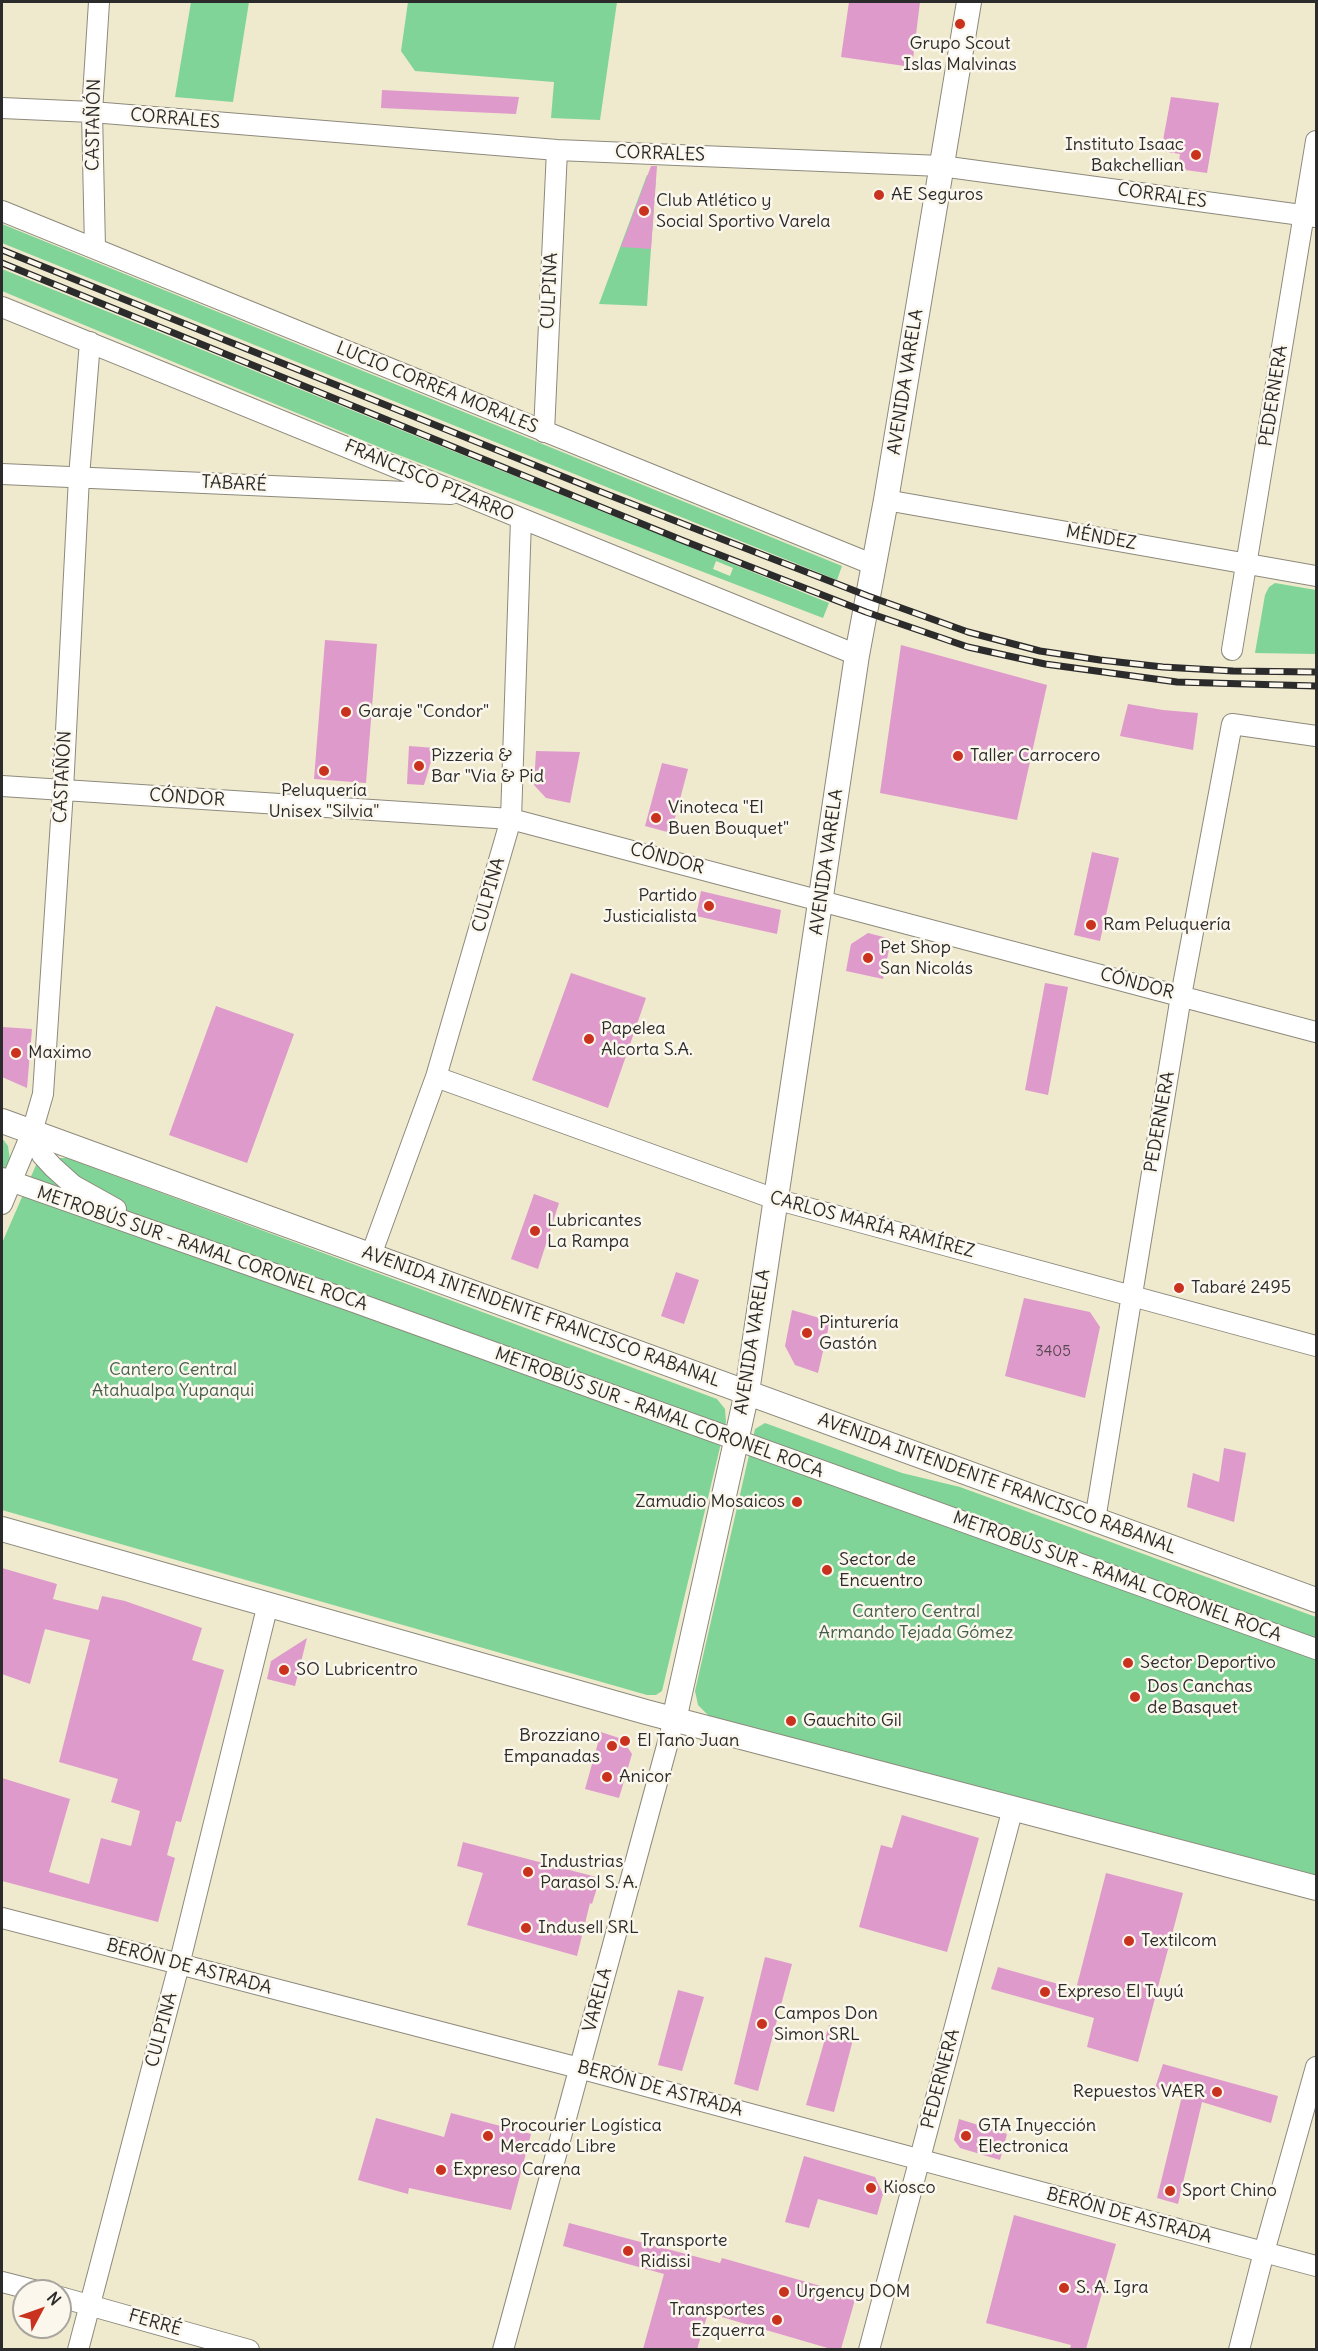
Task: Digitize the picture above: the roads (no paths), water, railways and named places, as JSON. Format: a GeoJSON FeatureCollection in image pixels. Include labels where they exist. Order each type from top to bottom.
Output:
{"type":"FeatureCollection","features":[{"type":"Feature","properties":{"kind":"main road","name":"AVENIDA VARELA"},"geometry":{"type":"LineString","coordinates":[[674,1720],[747,1392],[857,655],[886,500],[969,2]]}},
{"type":"Feature","properties":{"kind":"main road","name":"AVENIDA INTENDENTE FRANCISCO RABANAL"},"geometry":{"type":"LineString","coordinates":[[2,1121],[1317,1600]]}},
{"type":"Feature","properties":{"kind":"main road"},"geometry":{"type":"LineString","coordinates":[[2,1529],[674,1720],[1317,1888]]}},
{"type":"Feature","properties":{"kind":"street","name":"CASTAÑÓN"},"geometry":{"type":"LineString","coordinates":[[95,248],[92,112],[99,2]]}},
{"type":"Feature","properties":{"kind":"street","name":"CORRALES"},"geometry":{"type":"LineString","coordinates":[[2,108],[92,112],[557,150],[941,166],[1310,216]]}},
{"type":"Feature","properties":{"kind":"street","name":"PEDERNERA"},"geometry":{"type":"LineString","coordinates":[[1232,650],[1310,216],[1317,141]]}},
{"type":"Feature","properties":{"kind":"street","name":"CULPINA"},"geometry":{"type":"LineString","coordinates":[[544,432],[557,150]]}},
{"type":"Feature","properties":{"kind":"street","name":"LUCIO CORREA MORALES"},"geometry":{"type":"LineString","coordinates":[[2,211],[874,565]]}},
{"type":"Feature","properties":{"kind":"street","name":"FRANCISCO PIZARRO"},"geometry":{"type":"LineString","coordinates":[[2,307],[857,655]]}},
{"type":"Feature","properties":{"kind":"street","name":"CASTAÑÓN"},"geometry":{"type":"LineString","coordinates":[[2,1204],[6,1180],[32,1132],[43,1094],[63,790],[78,477],[90,342]]}},
{"type":"Feature","properties":{"kind":"street","name":"TABARÉ"},"geometry":{"type":"LineString","coordinates":[[2,474],[466,495]]}},
{"type":"Feature","properties":{"kind":"street","name":"MÉNDEZ"},"geometry":{"type":"LineString","coordinates":[[886,500],[1317,576]]}},
{"type":"Feature","properties":{"kind":"street","name":"CULPINA"},"geometry":{"type":"LineString","coordinates":[[371,1255],[436,1077],[511,819],[521,519]]}},
{"type":"Feature","properties":{"kind":"street","name":"PEDERNERA"},"geometry":{"type":"LineString","coordinates":[[1095,1521],[1181,996],[1232,724],[1317,736]]}},
{"type":"Feature","properties":{"kind":"street","name":"CÓNDOR"},"geometry":{"type":"LineString","coordinates":[[2,786],[511,819],[1317,1032]]}},
{"type":"Feature","properties":{"kind":"street","name":"CARLOS MARÍA RAMÍREZ"},"geometry":{"type":"LineString","coordinates":[[436,1077],[776,1199],[1317,1347]]}},
{"type":"Feature","properties":{"kind":"street"},"geometry":{"type":"LineString","coordinates":[[32,1132],[42,1155],[73,1185],[156,1232]]}},
{"type":"Feature","properties":{"kind":"street","name":"METROBÚS SUR - RAMAL CORONEL ROCA"},"geometry":{"type":"LineString","coordinates":[[6,1180],[1317,1650]]}},
{"type":"Feature","properties":{"kind":"street","name":"CULPINA"},"geometry":{"type":"LineString","coordinates":[[78,2349],[179,1965],[268,1604]]}},
{"type":"Feature","properties":{"kind":"street","name":"VARELA"},"geometry":{"type":"LineString","coordinates":[[503,2349],[674,1720]]}},
{"type":"Feature","properties":{"kind":"street","name":"PEDERNERA"},"geometry":{"type":"LineString","coordinates":[[868,2349],[1013,1808]]}},
{"type":"Feature","properties":{"kind":"street","name":"BERÓN DE ASTRADA"},"geometry":{"type":"LineString","coordinates":[[2,1918],[579,2068],[1317,2266]]}},
{"type":"Feature","properties":{"kind":"street"},"geometry":{"type":"LineString","coordinates":[[1239,2349],[1317,2067]]}},
{"type":"Feature","properties":{"kind":"street","name":"FERRÉ"},"geometry":{"type":"LineString","coordinates":[[72,2300],[249,2349]]}},
{"type":"Feature","properties":{"kind":"railway"},"geometry":{"type":"LineString","coordinates":[[2,250],[596,490],[868,596],[968,632],[1040,651],[1100,660],[1233,671],[1316,672]]}},
{"type":"Feature","properties":{"kind":"railway"},"geometry":{"type":"LineString","coordinates":[[2,263],[684,541],[866,612],[968,647],[1045,664],[1177,682],[1316,686]]}},
{"type":"Feature","properties":{"kind":"place","name":"Grupo Scout Islas Malvinas"},"geometry":{"type":"Point","coordinates":[960,24]}},
{"type":"Feature","properties":{"kind":"place","name":"Instituto Isaac Bakchellian"},"geometry":{"type":"Point","coordinates":[1196,155]}},
{"type":"Feature","properties":{"kind":"place","name":"AE Seguros"},"geometry":{"type":"Point","coordinates":[879,195]}},
{"type":"Feature","properties":{"kind":"place","name":"Club Atlético y Social Sportivo Varela"},"geometry":{"type":"Point","coordinates":[644,211]}},
{"type":"Feature","properties":{"kind":"place","name":"Garaje \"Condor\""},"geometry":{"type":"Point","coordinates":[346,712]}},
{"type":"Feature","properties":{"kind":"place","name":"Taller Carrocero"},"geometry":{"type":"Point","coordinates":[958,756]}},
{"type":"Feature","properties":{"kind":"place","name":"Pizzeria & Bar \"Via & Pid"},"geometry":{"type":"Point","coordinates":[419,766]}},
{"type":"Feature","properties":{"kind":"place","name":"Peluquería Unisex \"Silvia\""},"geometry":{"type":"Point","coordinates":[324,771]}},
{"type":"Feature","properties":{"kind":"place","name":"Vinoteca \"El Buen Bouquet\""},"geometry":{"type":"Point","coordinates":[656,818]}},
{"type":"Feature","properties":{"kind":"place","name":"Partido Justicialista"},"geometry":{"type":"Point","coordinates":[709,906]}},
{"type":"Feature","properties":{"kind":"place","name":"Ram Peluquería"},"geometry":{"type":"Point","coordinates":[1091,925]}},
{"type":"Feature","properties":{"kind":"place","name":"Pet Shop San Nicolás"},"geometry":{"type":"Point","coordinates":[868,958]}},
{"type":"Feature","properties":{"kind":"place","name":"Papelea Alcorta S.A."},"geometry":{"type":"Point","coordinates":[589,1039]}},
{"type":"Feature","properties":{"kind":"place","name":"Maximo"},"geometry":{"type":"Point","coordinates":[16,1053]}},
{"type":"Feature","properties":{"kind":"place","name":"Lubricantes La Rampa"},"geometry":{"type":"Point","coordinates":[535,1231]}},
{"type":"Feature","properties":{"kind":"place","name":"Tabaré 2495"},"geometry":{"type":"Point","coordinates":[1179,1288]}},
{"type":"Feature","properties":{"kind":"place","name":"Pinturería Gastón"},"geometry":{"type":"Point","coordinates":[807,1333]}},
{"type":"Feature","properties":{"kind":"place","name":"Zamudio Mosaicos"},"geometry":{"type":"Point","coordinates":[797,1502]}},
{"type":"Feature","properties":{"kind":"place","name":"Sector de Encuentro"},"geometry":{"type":"Point","coordinates":[827,1570]}},
{"type":"Feature","properties":{"kind":"place","name":"Sector Deportivo"},"geometry":{"type":"Point","coordinates":[1128,1663]}},
{"type":"Feature","properties":{"kind":"place","name":"SO Lubricentro"},"geometry":{"type":"Point","coordinates":[284,1670]}},
{"type":"Feature","properties":{"kind":"place","name":"Dos Canchas de Basquet"},"geometry":{"type":"Point","coordinates":[1135,1697]}},
{"type":"Feature","properties":{"kind":"place","name":"Gauchito Gil"},"geometry":{"type":"Point","coordinates":[791,1721]}},
{"type":"Feature","properties":{"kind":"place","name":"El Tano Juan"},"geometry":{"type":"Point","coordinates":[625,1741]}},
{"type":"Feature","properties":{"kind":"place","name":"Brozziano Empanadas"},"geometry":{"type":"Point","coordinates":[612,1746]}},
{"type":"Feature","properties":{"kind":"place","name":"Anicor"},"geometry":{"type":"Point","coordinates":[607,1777]}},
{"type":"Feature","properties":{"kind":"place","name":"Industrias Parasol S. A."},"geometry":{"type":"Point","coordinates":[528,1872]}},
{"type":"Feature","properties":{"kind":"place","name":"Indusell SRL"},"geometry":{"type":"Point","coordinates":[526,1928]}},
{"type":"Feature","properties":{"kind":"place","name":"Textilcom"},"geometry":{"type":"Point","coordinates":[1129,1941]}},
{"type":"Feature","properties":{"kind":"place","name":"Expreso El Tuyú"},"geometry":{"type":"Point","coordinates":[1045,1992]}},
{"type":"Feature","properties":{"kind":"place","name":"Campos Don Simon SRL"},"geometry":{"type":"Point","coordinates":[762,2024]}},
{"type":"Feature","properties":{"kind":"place","name":"Repuestos VAER"},"geometry":{"type":"Point","coordinates":[1217,2092]}},
{"type":"Feature","properties":{"kind":"place","name":"Procourier Logística Mercado Libre"},"geometry":{"type":"Point","coordinates":[488,2136]}},
{"type":"Feature","properties":{"kind":"place","name":"GTA Inyección Electronica"},"geometry":{"type":"Point","coordinates":[966,2136]}},
{"type":"Feature","properties":{"kind":"place","name":"Expreso Carena"},"geometry":{"type":"Point","coordinates":[441,2170]}},
{"type":"Feature","properties":{"kind":"place","name":"Kiosco"},"geometry":{"type":"Point","coordinates":[871,2188]}},
{"type":"Feature","properties":{"kind":"place","name":"Sport Chino"},"geometry":{"type":"Point","coordinates":[1170,2191]}},
{"type":"Feature","properties":{"kind":"place","name":"Transporte Ridissi"},"geometry":{"type":"Point","coordinates":[628,2251]}},
{"type":"Feature","properties":{"kind":"place","name":"S. A. Igra"},"geometry":{"type":"Point","coordinates":[1064,2288]}},
{"type":"Feature","properties":{"kind":"place","name":"Urgency DOM"},"geometry":{"type":"Point","coordinates":[784,2292]}},
{"type":"Feature","properties":{"kind":"place","name":"Transportes Ezquerra"},"geometry":{"type":"Point","coordinates":[777,2320]}},
{"type":"Feature","properties":{"kind":"park label","name":"Cantero Central Atahualpa Yupanqui"},"geometry":{"type":"Point","coordinates":[173,1380]}},
{"type":"Feature","properties":{"kind":"park label","name":"Cantero Central Armando Tejada Gómez"},"geometry":{"type":"Point","coordinates":[916,1622]}}]}
